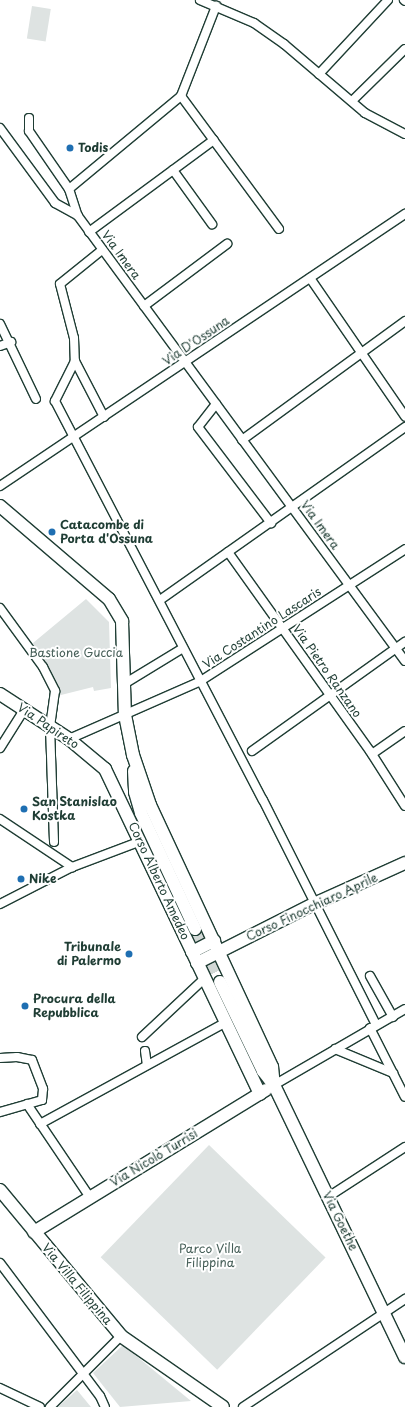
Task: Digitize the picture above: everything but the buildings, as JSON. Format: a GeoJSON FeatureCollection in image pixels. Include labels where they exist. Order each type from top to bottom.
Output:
{"type":"FeatureCollection","features":[{"type":"Feature","properties":{"kind":"street"},"geometry":{"type":"LineString","coordinates":[[200,0],[254,23],[284,44],[365,113],[405,134]]}},
{"type":"Feature","properties":{"kind":"street"},"geometry":{"type":"LineString","coordinates":[[319,74],[388,0]]}},
{"type":"Feature","properties":{"kind":"street"},"geometry":{"type":"LineString","coordinates":[[69,189],[180,96],[216,6]]}},
{"type":"Feature","properties":{"kind":"street"},"geometry":{"type":"LineString","coordinates":[[352,101],[405,49]]}},
{"type":"Feature","properties":{"kind":"street"},"geometry":{"type":"LineString","coordinates":[[180,96],[279,229]]}},
{"type":"Feature","properties":{"kind":"street"},"geometry":{"type":"LineString","coordinates":[[28,118],[29,131],[69,189],[78,216]]}},
{"type":"Feature","properties":{"kind":"street","name":"Via Imera"},"geometry":{"type":"LineString","coordinates":[[0,128],[56,203],[78,216],[405,661]]}},
{"type":"Feature","properties":{"kind":"street"},"geometry":{"type":"LineString","coordinates":[[89,232],[214,140]]}},
{"type":"Feature","properties":{"kind":"street"},"geometry":{"type":"LineString","coordinates":[[173,170],[212,224]]}},
{"type":"Feature","properties":{"kind":"street","name":"Via D'Ossuna"},"geometry":{"type":"LineString","coordinates":[[0,486],[104,418],[405,214]]}},
{"type":"Feature","properties":{"kind":"street"},"geometry":{"type":"LineString","coordinates":[[144,306],[227,244]]}},
{"type":"Feature","properties":{"kind":"street"},"geometry":{"type":"LineString","coordinates":[[102,250],[60,284],[74,338],[75,361],[104,418]]}},
{"type":"Feature","properties":{"kind":"street"},"geometry":{"type":"LineString","coordinates":[[310,278],[405,416]]}},
{"type":"Feature","properties":{"kind":"street"},"geometry":{"type":"LineString","coordinates":[[242,440],[405,321]]}},
{"type":"Feature","properties":{"kind":"street"},"geometry":{"type":"LineString","coordinates":[[0,324],[11,342],[36,399]]}},
{"type":"Feature","properties":{"kind":"street"},"geometry":{"type":"LineString","coordinates":[[0,346],[11,342]]}},
{"type":"Feature","properties":{"kind":"street"},"geometry":{"type":"LineString","coordinates":[[75,361],[55,401],[73,438],[160,600],[199,682],[314,904],[405,1097]]}},
{"type":"Feature","properties":{"kind":"street"},"geometry":{"type":"LineString","coordinates":[[216,404],[198,427],[271,523]]}},
{"type":"Feature","properties":{"kind":"street"},"geometry":{"type":"LineString","coordinates":[[160,600],[271,523],[405,426]]}},
{"type":"Feature","properties":{"kind":"street","name":"Corso Alberto Amedeo"},"geometry":{"type":"LineString","coordinates":[[0,506],[109,599],[122,621],[125,715],[133,755],[150,806],[272,1067],[274,1085]]}},
{"type":"Feature","properties":{"kind":"street","name":"Via Costantino Lascaris"},"geometry":{"type":"LineString","coordinates":[[69,739],[199,682],[283,630],[405,549]]}},
{"type":"Feature","properties":{"kind":"street","name":"Via Pietro Ranzano"},"geometry":{"type":"LineString","coordinates":[[228,552],[329,696],[372,754],[405,806]]}},
{"type":"Feature","properties":{"kind":"street"},"geometry":{"type":"LineString","coordinates":[[0,608],[43,667],[55,690],[50,727],[54,842]]}},
{"type":"Feature","properties":{"kind":"street"},"geometry":{"type":"LineString","coordinates":[[252,752],[405,642]]}},
{"type":"Feature","properties":{"kind":"street"},"geometry":{"type":"LineString","coordinates":[[124,684],[183,648]]}},
{"type":"Feature","properties":{"kind":"street","name":"Via Papireto"},"geometry":{"type":"LineString","coordinates":[[0,694],[69,739],[95,758]]}},
{"type":"Feature","properties":{"kind":"street"},"geometry":{"type":"LineString","coordinates":[[0,748],[24,710]]}},
{"type":"Feature","properties":{"kind":"street"},"geometry":{"type":"LineString","coordinates":[[372,754],[405,731]]}},
{"type":"Feature","properties":{"kind":"street","name":"Corso Alberto Amedeo"},"geometry":{"type":"LineString","coordinates":[[133,755],[135,792],[141,813],[195,929]]}},
{"type":"Feature","properties":{"kind":"street","name":"Corso Alberto Amedeo"},"geometry":{"type":"LineString","coordinates":[[95,758],[105,769],[113,782],[204,979],[260,1094]]}},
{"type":"Feature","properties":{"kind":"street"},"geometry":{"type":"LineString","coordinates":[[2,824],[72,867]]}},
{"type":"Feature","properties":{"kind":"street"},"geometry":{"type":"LineString","coordinates":[[0,904],[72,867],[141,841]]}},
{"type":"Feature","properties":{"kind":"street","name":"Corso Finocchiaro Aprile"},"geometry":{"type":"LineString","coordinates":[[195,957],[405,864]]}},
{"type":"Feature","properties":{"kind":"street"},"geometry":{"type":"LineString","coordinates":[[370,976],[393,1017]]}},
{"type":"Feature","properties":{"kind":"street"},"geometry":{"type":"LineString","coordinates":[[142,1037],[204,979]]}},
{"type":"Feature","properties":{"kind":"street"},"geometry":{"type":"LineString","coordinates":[[220,982],[263,1071],[274,1085],[405,1010]]}},
{"type":"Feature","properties":{"kind":"street"},"geometry":{"type":"LineString","coordinates":[[40,1124],[226,1022]]}},
{"type":"Feature","properties":{"kind":"street"},"geometry":{"type":"LineString","coordinates":[[336,1049],[393,1073]]}},
{"type":"Feature","properties":{"kind":"street"},"geometry":{"type":"LineString","coordinates":[[145,1051],[147,1065]]}},
{"type":"Feature","properties":{"kind":"street"},"geometry":{"type":"LineString","coordinates":[[0,1058],[17,1056],[32,1060],[36,1064],[43,1089],[42,1100],[0,1112]]}},
{"type":"Feature","properties":{"kind":"street","name":"Via Nicolò Turrisi"},"geometry":{"type":"LineString","coordinates":[[34,1232],[89,1196],[274,1085]]}},
{"type":"Feature","properties":{"kind":"street","name":"Via Goethe"},"geometry":{"type":"LineString","coordinates":[[274,1085],[405,1356]]}},
{"type":"Feature","properties":{"kind":"street"},"geometry":{"type":"LineString","coordinates":[[27,1104],[89,1196]]}},
{"type":"Feature","properties":{"kind":"street"},"geometry":{"type":"LineString","coordinates":[[328,1197],[405,1147]]}},
{"type":"Feature","properties":{"kind":"street","name":"Via Villa Filippina"},"geometry":{"type":"LineString","coordinates":[[0,1191],[121,1336],[223,1407]]}},
{"type":"Feature","properties":{"kind":"street"},"geometry":{"type":"LineString","coordinates":[[0,1263],[100,1396],[105,1407]]}},
{"type":"Feature","properties":{"kind":"street"},"geometry":{"type":"LineString","coordinates":[[243,1407],[405,1299]]}},
{"type":"Feature","properties":{"kind":"street"},"geometry":{"type":"LineString","coordinates":[[50,1407],[121,1336]]}},
{"type":"Feature","properties":{"kind":"street"},"geometry":{"type":"LineString","coordinates":[[0,1388],[40,1407]]}},
{"type":"Feature","properties":{"kind":"green space"},"geometry":{"type":"Polygon","coordinates":[[[32,6],[51,9],[46,42],[27,39],[32,6]]]}},
{"type":"Feature","properties":{"kind":"green space","name":"Bastione Guccia"},"geometry":{"type":"Polygon","coordinates":[[[86,599],[109,622],[111,688],[94,691],[93,687],[57,696],[33,643],[86,599]]]}},
{"type":"Feature","properties":{"kind":"green space","name":"Parco Villa Filippina"},"geometry":{"type":"Polygon","coordinates":[[[209,1145],[326,1258],[217,1370],[101,1257],[209,1145]]]}},
{"type":"Feature","properties":{"kind":"green space"},"geometry":{"type":"Polygon","coordinates":[[[123,1345],[191,1401],[120,1407],[93,1373],[123,1345]]]}},
{"type":"Feature","properties":{"kind":"green space"},"geometry":{"type":"Polygon","coordinates":[[[77,1390],[91,1407],[58,1407],[77,1390]]]}},
{"type":"Feature","properties":{"kind":"tunnel"},"geometry":{"type":"LineString","coordinates":[[195,929],[220,982]]}},
{"type":"Feature","properties":{"kind":"place","name":"Todis"},"geometry":{"type":"Point","coordinates":[70,148]}},
{"type":"Feature","properties":{"kind":"place","name":"Catacombe di Porta d'Ossuna"},"geometry":{"type":"Point","coordinates":[52,532]}},
{"type":"Feature","properties":{"kind":"place","name":"San Stanislao Kostka"},"geometry":{"type":"Point","coordinates":[24,809]}},
{"type":"Feature","properties":{"kind":"place","name":"Nike"},"geometry":{"type":"Point","coordinates":[21,879]}},
{"type":"Feature","properties":{"kind":"place","name":"Tribunale di Palermo"},"geometry":{"type":"Point","coordinates":[129,954]}},
{"type":"Feature","properties":{"kind":"place","name":"Procura della Repubblica"},"geometry":{"type":"Point","coordinates":[25,1006]}}]}
